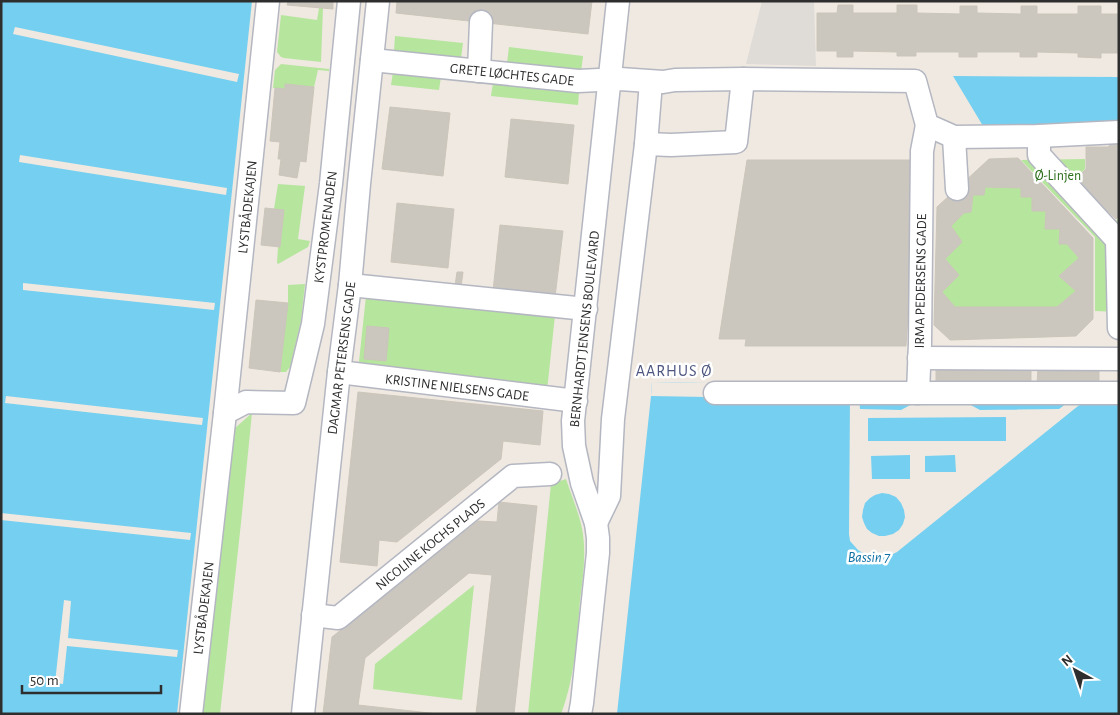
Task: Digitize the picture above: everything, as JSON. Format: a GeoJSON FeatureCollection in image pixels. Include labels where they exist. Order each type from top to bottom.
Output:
{"type":"FeatureCollection","features":[{"type":"Feature","properties":{"kind":"street","name":"LYSTBÅDEKAJEN"},"geometry":{"type":"LineString","coordinates":[[191,714],[268,1]]}},
{"type":"Feature","properties":{"kind":"street","name":"KYSTPROMENADEN"},"geometry":{"type":"LineString","coordinates":[[225,413],[246,402],[294,403],[313,324],[331,184],[349,1]]}},
{"type":"Feature","properties":{"kind":"street","name":"DAGMAR PETERSENS GADE"},"geometry":{"type":"LineString","coordinates":[[303,714],[339,372],[350,286],[378,1]]}},
{"type":"Feature","properties":{"kind":"street","name":"BERNHARDT JENSENS BOULEVARD"},"geometry":{"type":"LineString","coordinates":[[580,714],[598,553],[598,538],[596,523],[582,482],[574,446],[573,421],[618,1]]}},
{"type":"Feature","properties":{"kind":"street"},"geometry":{"type":"LineString","coordinates":[[479,71],[482,22]]}},
{"type":"Feature","properties":{"kind":"street","name":"GRETE LØCHTES GADE"},"geometry":{"type":"LineString","coordinates":[[372,60],[578,82],[620,79],[651,82],[743,79]]}},
{"type":"Feature","properties":{"kind":"street"},"geometry":{"type":"LineString","coordinates":[[646,144],[736,142],[743,79]]}},
{"type":"Feature","properties":{"kind":"street","name":"IRMA PEDERSENS GADE"},"geometry":{"type":"LineString","coordinates":[[743,79],[915,81],[927,125],[922,151],[919,358],[1119,359]]}},
{"type":"Feature","properties":{"kind":"street"},"geometry":{"type":"LineString","coordinates":[[596,523],[609,496],[612,419],[646,144],[651,82]]}},
{"type":"Feature","properties":{"kind":"street"},"geometry":{"type":"LineString","coordinates":[[927,125],[954,137],[1039,136],[1119,132]]}},
{"type":"Feature","properties":{"kind":"street"},"geometry":{"type":"LineString","coordinates":[[1039,136],[1039,155],[1118,238],[1119,328]]}},
{"type":"Feature","properties":{"kind":"street"},"geometry":{"type":"LineString","coordinates":[[954,137],[957,189]]}},
{"type":"Feature","properties":{"kind":"street"},"geometry":{"type":"LineString","coordinates":[[350,286],[586,309]]}},
{"type":"Feature","properties":{"kind":"street"},"geometry":{"type":"LineString","coordinates":[[918,392],[919,358]]}},
{"type":"Feature","properties":{"kind":"street","name":"KRISTINE NIELSENS GADE"},"geometry":{"type":"LineString","coordinates":[[339,372],[576,401]]}},
{"type":"Feature","properties":{"kind":"street"},"geometry":{"type":"LineString","coordinates":[[715,393],[1119,392]]}},
{"type":"Feature","properties":{"kind":"street","name":"NICOLINE KOCHS PLADS"},"geometry":{"type":"LineString","coordinates":[[313,615],[338,618],[513,476],[550,474]]}},
{"type":"Feature","properties":{"kind":"green space"},"geometry":{"type":"Polygon","coordinates":[[[319,8],[323,8],[321,62],[281,57],[277,52],[281,15],[317,20],[319,8]]]}},
{"type":"Feature","properties":{"kind":"green space"},"geometry":{"type":"Polygon","coordinates":[[[395,36],[463,43],[461,58],[394,51],[395,36]]]}},
{"type":"Feature","properties":{"kind":"green space"},"geometry":{"type":"Polygon","coordinates":[[[509,47],[583,56],[581,72],[507,63],[509,47]]]}},
{"type":"Feature","properties":{"kind":"green space"},"geometry":{"type":"Polygon","coordinates":[[[281,64],[329,69],[329,71],[318,70],[314,87],[285,84],[285,89],[273,88],[275,70],[281,64]]]}},
{"type":"Feature","properties":{"kind":"green space"},"geometry":{"type":"Polygon","coordinates":[[[393,72],[441,77],[439,90],[391,85],[393,72]]]}},
{"type":"Feature","properties":{"kind":"green space"},"geometry":{"type":"Polygon","coordinates":[[[493,83],[579,92],[578,105],[491,96],[493,83]]]}},
{"type":"Feature","properties":{"kind":"green space","name":"Ø-Linjen"},"geometry":{"type":"Polygon","coordinates":[[[1085,159],[1085,169],[1074,180],[1116,221],[1119,218],[1119,312],[1095,311],[1095,237],[1021,160],[1085,159]]]}},
{"type":"Feature","properties":{"kind":"green space"},"geometry":{"type":"Polygon","coordinates":[[[278,184],[305,186],[298,239],[310,241],[308,247],[278,264],[278,247],[280,247],[284,211],[274,209],[278,184]]]}},
{"type":"Feature","properties":{"kind":"green space"},"geometry":{"type":"Polygon","coordinates":[[[985,187],[1021,188],[1021,196],[1032,197],[1032,211],[1046,211],[1045,229],[1060,229],[1059,244],[1067,244],[1079,258],[1059,276],[1076,291],[1057,307],[955,307],[942,292],[959,275],[945,259],[962,242],[951,226],[964,213],[971,212],[973,195],[984,195],[985,187]]]}},
{"type":"Feature","properties":{"kind":"green space"},"geometry":{"type":"Polygon","coordinates":[[[305,284],[301,321],[290,367],[286,372],[280,372],[288,303],[288,285],[305,284]]]}},
{"type":"Feature","properties":{"kind":"green space"},"geometry":{"type":"Polygon","coordinates":[[[366,296],[555,315],[547,391],[358,371],[366,296]]]}},
{"type":"Feature","properties":{"kind":"green space"},"geometry":{"type":"Polygon","coordinates":[[[252,413],[220,714],[201,714],[234,429],[252,413]]]}},
{"type":"Feature","properties":{"kind":"green space"},"geometry":{"type":"Polygon","coordinates":[[[566,479],[580,520],[584,550],[572,672],[561,714],[528,714],[551,484],[566,479]]]}},
{"type":"Feature","properties":{"kind":"green space"},"geometry":{"type":"Polygon","coordinates":[[[474,585],[462,700],[373,689],[375,664],[474,585]]]}},
{"type":"Feature","properties":{"kind":"shaded area"},"geometry":{"type":"Polygon","coordinates":[[[762,1],[814,1],[816,66],[746,64],[762,1]]]}},
{"type":"Feature","properties":{"kind":"water"},"geometry":{"type":"Polygon","coordinates":[[[1,1],[259,1],[183,714],[1,714],[1,1]]]}},
{"type":"Feature","properties":{"kind":"water"},"geometry":{"type":"Polygon","coordinates":[[[953,76],[1119,77],[1119,126],[983,126],[953,76]]]}},
{"type":"Feature","properties":{"kind":"water","name":"Bassin 7"},"geometry":{"type":"Polygon","coordinates":[[[652,382],[707,383],[706,400],[850,398],[1119,399],[1119,714],[617,714],[652,382]]]}},
{"type":"Feature","properties":{"kind":"pier"},"geometry":{"type":"Polygon","coordinates":[[[252,1],[259,1],[183,714],[177,714],[252,1]]]}},
{"type":"Feature","properties":{"kind":"pier"},"geometry":{"type":"Polygon","coordinates":[[[15,27],[239,74],[237,82],[13,34],[15,27]]]}},
{"type":"Feature","properties":{"kind":"pier"},"geometry":{"type":"Polygon","coordinates":[[[20,155],[227,188],[226,195],[19,162],[20,155]]]}},
{"type":"Feature","properties":{"kind":"pier"},"geometry":{"type":"Polygon","coordinates":[[[23,283],[215,303],[214,310],[23,290],[23,283]]]}},
{"type":"Feature","properties":{"kind":"pier"},"geometry":{"type":"Polygon","coordinates":[[[652,382],[707,383],[706,397],[651,396],[652,382]]]}},
{"type":"Feature","properties":{"kind":"pier"},"geometry":{"type":"Polygon","coordinates":[[[6,396],[203,418],[202,425],[5,403],[6,396]]]}},
{"type":"Feature","properties":{"kind":"pier"},"geometry":{"type":"Polygon","coordinates":[[[850,398],[859,398],[860,409],[901,410],[914,403],[965,402],[980,410],[1059,409],[1074,398],[1088,398],[897,552],[889,556],[877,558],[868,556],[858,550],[850,541],[850,398]],[[1006,417],[868,418],[868,441],[1006,441],[1006,417]],[[910,455],[871,456],[872,479],[910,479],[910,455]],[[955,455],[925,456],[925,472],[956,472],[955,455]],[[889,494],[875,495],[865,503],[862,517],[864,523],[867,529],[879,536],[893,534],[899,530],[905,517],[901,503],[896,497],[889,494]]]}},
{"type":"Feature","properties":{"kind":"pier"},"geometry":{"type":"Polygon","coordinates":[[[1,513],[191,533],[190,540],[1,520],[1,513]]]}},
{"type":"Feature","properties":{"kind":"pier"},"geometry":{"type":"Polygon","coordinates":[[[64,600],[71,601],[68,638],[178,650],[177,657],[67,646],[63,684],[55,683],[64,600]]]}},
{"type":"Feature","properties":{"kind":"building"},"geometry":{"type":"Polygon","coordinates":[[[288,1],[333,1],[333,9],[287,5],[288,1]]]}},
{"type":"Feature","properties":{"kind":"building"},"geometry":{"type":"Polygon","coordinates":[[[397,1],[592,1],[588,34],[396,13],[397,1]]]}},
{"type":"Feature","properties":{"kind":"building"},"geometry":{"type":"Polygon","coordinates":[[[838,5],[853,5],[853,13],[897,13],[897,5],[917,5],[917,13],[960,14],[960,6],[977,6],[977,13],[1021,14],[1021,6],[1037,6],[1037,14],[1078,14],[1078,6],[1101,6],[1101,14],[1119,14],[1119,53],[1101,53],[1101,58],[1078,57],[1078,53],[1037,52],[1037,57],[1020,57],[1020,52],[977,52],[977,57],[959,57],[959,52],[916,52],[916,56],[897,56],[897,52],[853,51],[853,57],[837,57],[837,51],[817,51],[817,13],[837,13],[838,5]]]}},
{"type":"Feature","properties":{"kind":"building"},"geometry":{"type":"Polygon","coordinates":[[[285,84],[314,87],[306,162],[300,161],[297,178],[279,175],[281,159],[278,159],[280,142],[270,141],[275,88],[285,89],[285,84]]]}},
{"type":"Feature","properties":{"kind":"building"},"geometry":{"type":"Polygon","coordinates":[[[390,107],[450,113],[443,176],[382,169],[390,107]]]}},
{"type":"Feature","properties":{"kind":"building"},"geometry":{"type":"Polygon","coordinates":[[[511,119],[574,125],[568,184],[505,177],[511,119]]]}},
{"type":"Feature","properties":{"kind":"building"},"geometry":{"type":"Polygon","coordinates":[[[1119,136],[1119,216],[1116,219],[1102,206],[1087,206],[1075,180],[1086,169],[1086,147],[1108,147],[1119,136]]]}},
{"type":"Feature","properties":{"kind":"building"},"geometry":{"type":"Polygon","coordinates":[[[1018,158],[1093,238],[1093,319],[1076,336],[950,340],[934,325],[937,207],[989,159],[1018,158]],[[985,187],[984,195],[973,195],[971,212],[964,213],[951,226],[962,242],[945,259],[959,275],[942,292],[955,307],[1057,307],[1076,291],[1059,276],[1079,258],[1067,244],[1059,244],[1060,229],[1045,229],[1046,211],[1032,211],[1032,197],[1021,197],[1021,188],[985,187]]]}},
{"type":"Feature","properties":{"kind":"building"},"geometry":{"type":"Polygon","coordinates":[[[747,160],[918,160],[906,346],[745,346],[746,339],[719,339],[747,160]]]}},
{"type":"Feature","properties":{"kind":"building"},"geometry":{"type":"Polygon","coordinates":[[[397,203],[454,209],[448,268],[391,262],[397,203]]]}},
{"type":"Feature","properties":{"kind":"building"},"geometry":{"type":"Polygon","coordinates":[[[265,208],[284,210],[280,247],[261,245],[265,208]]]}},
{"type":"Feature","properties":{"kind":"building"},"geometry":{"type":"Polygon","coordinates":[[[500,225],[563,231],[555,297],[493,291],[500,225]]]}},
{"type":"Feature","properties":{"kind":"building"},"geometry":{"type":"Polygon","coordinates":[[[457,272],[463,272],[461,287],[455,286],[457,272]]]}},
{"type":"Feature","properties":{"kind":"building"},"geometry":{"type":"Polygon","coordinates":[[[256,300],[288,303],[280,372],[249,368],[256,300]]]}},
{"type":"Feature","properties":{"kind":"building"},"geometry":{"type":"Polygon","coordinates":[[[367,326],[389,328],[386,361],[364,359],[367,326]]]}},
{"type":"Feature","properties":{"kind":"building"},"geometry":{"type":"Polygon","coordinates":[[[1038,366],[1099,367],[1099,386],[1037,385],[1038,366]]]}},
{"type":"Feature","properties":{"kind":"building"},"geometry":{"type":"Polygon","coordinates":[[[936,368],[1031,369],[1031,386],[936,387],[936,368]]]}},
{"type":"Feature","properties":{"kind":"building"},"geometry":{"type":"Polygon","coordinates":[[[358,392],[543,411],[540,445],[503,441],[501,459],[397,542],[379,540],[377,566],[340,562],[358,392]]]}},
{"type":"Feature","properties":{"kind":"building"},"geometry":{"type":"Polygon","coordinates":[[[499,502],[537,506],[514,714],[476,714],[492,575],[469,573],[365,658],[358,705],[438,714],[323,714],[332,637],[478,521],[497,522],[499,502]]]}},
{"type":"Feature","properties":{"kind":"district","name":"AARHUS Ø"},"geometry":{"type":"Point","coordinates":[674,370]}}]}
